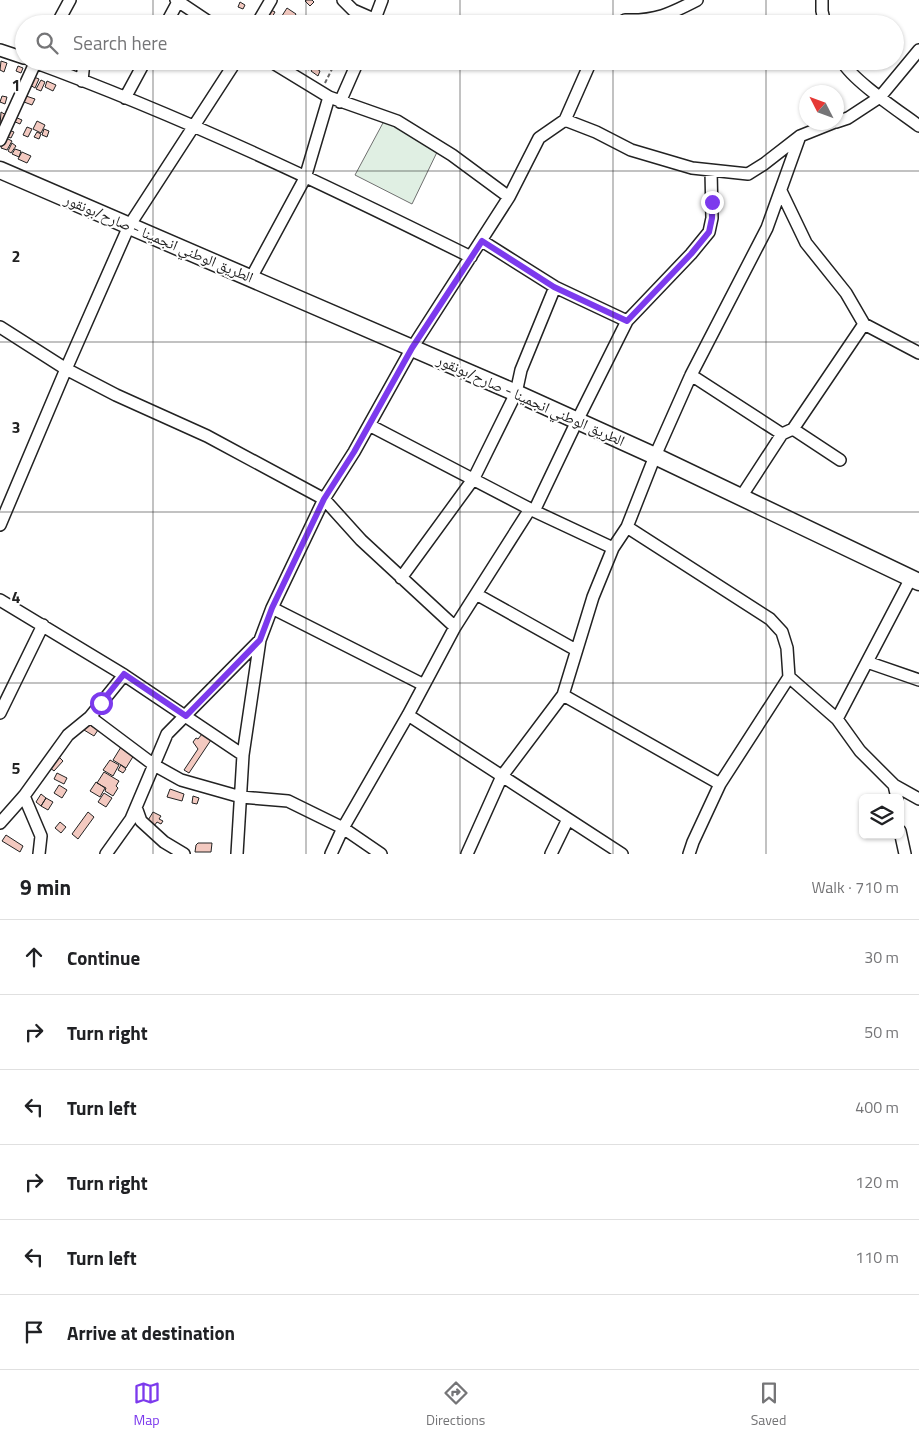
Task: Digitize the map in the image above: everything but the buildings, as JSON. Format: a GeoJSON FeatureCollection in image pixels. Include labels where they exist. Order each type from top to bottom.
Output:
{"type":"FeatureCollection","features":[{"type":"Feature","properties":{"kind":"highway","name":"الطريق الوطني انجمينا - صارح/بونقور"},"geometry":{"type":"LineString","coordinates":[[0,170],[516,393],[655,456],[915,580]]}},
{"type":"Feature","properties":{"kind":"street"},"geometry":{"type":"LineString","coordinates":[[61,15],[70,0]]}},
{"type":"Feature","properties":{"kind":"street"},"geometry":{"type":"LineString","coordinates":[[170,15],[178,0],[199,15]]}},
{"type":"Feature","properties":{"kind":"street"},"geometry":{"type":"LineString","coordinates":[[262,15],[271,0]]}},
{"type":"Feature","properties":{"kind":"street"},"geometry":{"type":"LineString","coordinates":[[376,15],[382,0]]}},
{"type":"Feature","properties":{"kind":"street"},"geometry":{"type":"LineString","coordinates":[[668,15],[697,0]]}},
{"type":"Feature","properties":{"kind":"street"},"geometry":{"type":"LineString","coordinates":[[822,0],[823,15]]}},
{"type":"Feature","properties":{"kind":"street"},"geometry":{"type":"LineString","coordinates":[[345,2],[353,10],[364,15]]}},
{"type":"Feature","properties":{"kind":"street"},"geometry":{"type":"LineString","coordinates":[[0,50],[15,55]]}},
{"type":"Feature","properties":{"kind":"street"},"geometry":{"type":"LineString","coordinates":[[904,68],[919,50]]}},
{"type":"Feature","properties":{"kind":"street"},"geometry":{"type":"LineString","coordinates":[[0,140],[31,70]]}},
{"type":"Feature","properties":{"kind":"street"},"geometry":{"type":"LineString","coordinates":[[54,70],[194,126],[368,206],[471,258]]}},
{"type":"Feature","properties":{"kind":"street"},"geometry":{"type":"LineString","coordinates":[[82,81],[83,70]]}},
{"type":"Feature","properties":{"kind":"street"},"geometry":{"type":"LineString","coordinates":[[125,98],[140,70]]}},
{"type":"Feature","properties":{"kind":"street"},"geometry":{"type":"LineString","coordinates":[[0,524],[129,226],[230,70]]}},
{"type":"Feature","properties":{"kind":"street"},"geometry":{"type":"LineString","coordinates":[[285,70],[330,97],[397,121],[452,156],[509,196]]}},
{"type":"Feature","properties":{"kind":"street"},"geometry":{"type":"LineString","coordinates":[[251,278],[305,178],[330,97],[351,70]]}},
{"type":"Feature","properties":{"kind":"street"},"geometry":{"type":"LineString","coordinates":[[237,854],[243,755],[260,640],[272,608],[324,499],[354,452],[412,348],[482,241],[509,196],[539,138],[565,120],[587,70]]}},
{"type":"Feature","properties":{"kind":"street"},"geometry":{"type":"LineString","coordinates":[[847,70],[919,126]]}},
{"type":"Feature","properties":{"kind":"street"},"geometry":{"type":"LineString","coordinates":[[844,119],[880,97],[902,70]]}},
{"type":"Feature","properties":{"kind":"street"},"geometry":{"type":"LineString","coordinates":[[565,120],[596,132],[631,150],[692,168],[748,174],[800,136],[815,130]]}},
{"type":"Feature","properties":{"kind":"street"},"geometry":{"type":"LineString","coordinates":[[467,854],[502,776],[563,695],[593,597],[613,548],[627,527],[655,456],[691,375],[767,228],[800,136]]}},
{"type":"Feature","properties":{"kind":"street"},"geometry":{"type":"LineString","coordinates":[[331,854],[342,828],[408,715],[455,627],[532,510],[627,321],[691,254],[709,232],[712,218],[711,170]]}},
{"type":"Feature","properties":{"kind":"street"},"geometry":{"type":"LineString","coordinates":[[781,192],[806,243],[846,293],[864,324],[919,353]]}},
{"type":"Feature","properties":{"kind":"street"},"geometry":{"type":"LineString","coordinates":[[482,241],[554,287],[627,321]]}},
{"type":"Feature","properties":{"kind":"street"},"geometry":{"type":"LineString","coordinates":[[401,578],[474,478],[516,393],[521,370],[554,287]]}},
{"type":"Feature","properties":{"kind":"street"},"geometry":{"type":"LineString","coordinates":[[742,497],[864,324]]}},
{"type":"Feature","properties":{"kind":"street"},"geometry":{"type":"LineString","coordinates":[[0,328],[66,369],[116,395],[207,436],[324,499],[360,540],[455,627]]}},
{"type":"Feature","properties":{"kind":"street"},"geometry":{"type":"LineString","coordinates":[[691,375],[840,460]]}},
{"type":"Feature","properties":{"kind":"street"},"geometry":{"type":"LineString","coordinates":[[369,425],[474,478],[532,510],[613,548]]}},
{"type":"Feature","properties":{"kind":"street"},"geometry":{"type":"LineString","coordinates":[[627,527],[770,619],[782,632],[787,648],[789,678],[720,784],[689,854]]}},
{"type":"Feature","properties":{"kind":"street"},"geometry":{"type":"LineString","coordinates":[[837,719],[867,662],[915,580]]}},
{"type":"Feature","properties":{"kind":"street"},"geometry":{"type":"LineString","coordinates":[[476,594],[576,650]]}},
{"type":"Feature","properties":{"kind":"street"},"geometry":{"type":"LineString","coordinates":[[0,600],[124,674],[243,755]]}},
{"type":"Feature","properties":{"kind":"street"},"geometry":{"type":"LineString","coordinates":[[272,608],[424,685]]}},
{"type":"Feature","properties":{"kind":"street"},"geometry":{"type":"LineString","coordinates":[[0,712],[42,625]]}},
{"type":"Feature","properties":{"kind":"street"},"geometry":{"type":"LineString","coordinates":[[106,854],[131,819],[167,734],[260,640]]}},
{"type":"Feature","properties":{"kind":"street"},"geometry":{"type":"LineString","coordinates":[[867,662],[919,680]]}},
{"type":"Feature","properties":{"kind":"street"},"geometry":{"type":"LineString","coordinates":[[0,823],[24,796],[68,735],[90,717],[124,674]]}},
{"type":"Feature","properties":{"kind":"street"},"geometry":{"type":"LineString","coordinates":[[789,678],[837,719],[860,751],[894,785],[919,799]]}},
{"type":"Feature","properties":{"kind":"street"},"geometry":{"type":"LineString","coordinates":[[563,695],[720,784]]}},
{"type":"Feature","properties":{"kind":"street"},"geometry":{"type":"LineString","coordinates":[[408,715],[622,854]]}},
{"type":"Feature","properties":{"kind":"street"},"geometry":{"type":"LineString","coordinates":[[90,717],[154,765],[181,780],[241,797],[288,801],[342,828],[381,854]]}},
{"type":"Feature","properties":{"kind":"street"},"geometry":{"type":"LineString","coordinates":[[894,785],[896,794]]}},
{"type":"Feature","properties":{"kind":"street"},"geometry":{"type":"LineString","coordinates":[[24,796],[41,836],[39,854]]}},
{"type":"Feature","properties":{"kind":"street"},"geometry":{"type":"LineString","coordinates":[[136,807],[141,821],[164,842],[184,854]]}},
{"type":"Feature","properties":{"kind":"street"},"geometry":{"type":"LineString","coordinates":[[551,854],[568,819]]}},
{"type":"Feature","properties":{"kind":"street"},"geometry":{"type":"LineString","coordinates":[[902,839],[905,854]]}},
{"type":"Feature","properties":{"kind":"path"},"geometry":{"type":"LineString","coordinates":[[330,97],[334,70]]}},
{"type":"Feature","properties":{"kind":"green space"},"geometry":{"type":"Polygon","coordinates":[[[384,121],[439,148],[412,204],[355,175],[384,121]]]}},
{"type":"Feature","properties":{"kind":"route"},"geometry":{"type":"LineString","coordinates":[[101,703],[124,674],[186,716],[260,640],[272,608],[324,499],[354,452],[412,348],[482,241],[554,287],[627,321],[691,254],[709,232],[712,218],[712,202]]}}]}
